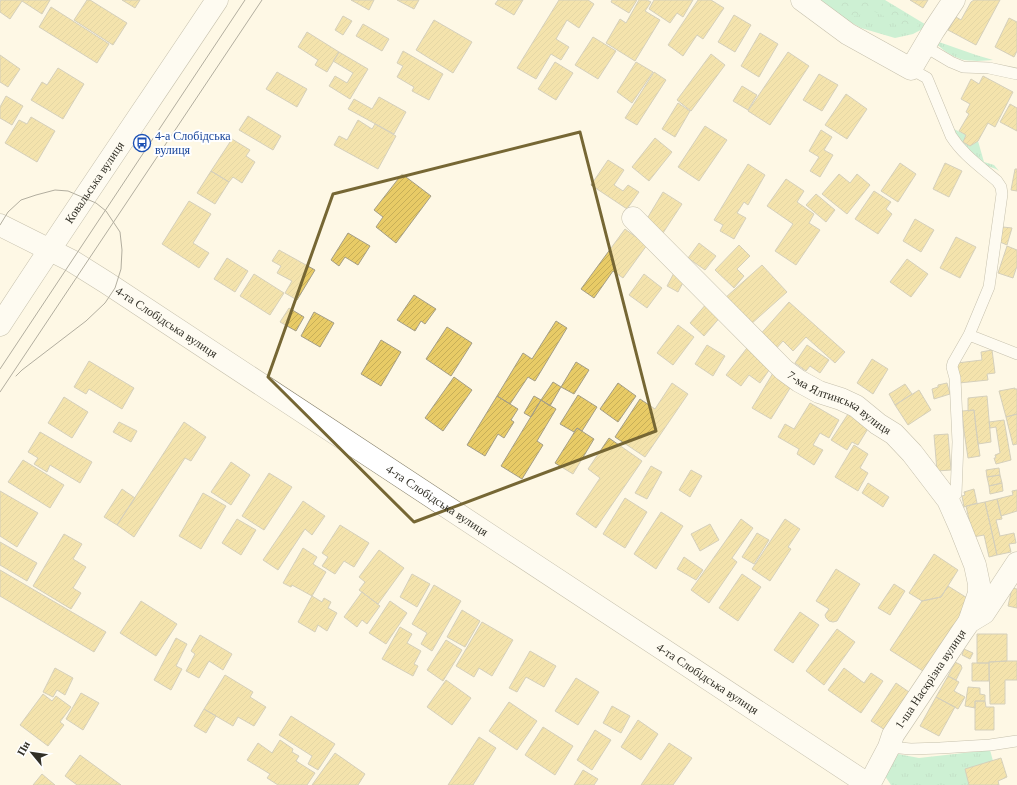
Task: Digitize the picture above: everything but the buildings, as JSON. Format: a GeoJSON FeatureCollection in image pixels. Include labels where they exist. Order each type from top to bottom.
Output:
{"type":"FeatureCollection","features":[{"type":"Feature","properties":{"kind":"street","name":"Ковальська вулиця"},"geometry":{"type":"LineString","coordinates":[[0,325],[49,249],[217,0]]}},
{"type":"Feature","properties":{"kind":"street"},"geometry":{"type":"LineString","coordinates":[[802,0],[848,34],[911,69],[954,0]]}},
{"type":"Feature","properties":{"kind":"street","name":"7-ма Ялтинська вулиця"},"geometry":{"type":"LineString","coordinates":[[633,218],[784,370],[799,381],[819,392],[841,399],[856,406],[878,424],[894,434],[912,453],[948,500],[975,565],[979,584],[979,593],[970,622]]}},
{"type":"Feature","properties":{"kind":"street","name":"4-та Слобідська вулиця"},"geometry":{"type":"LineString","coordinates":[[0,225],[72,261],[107,283],[869,785]]}},
{"type":"Feature","properties":{"kind":"street","name":"1-ша Наскрізна вулиця"},"geometry":{"type":"LineString","coordinates":[[869,785],[889,747],[893,735],[949,651],[970,622],[984,612],[1017,563]]}},
{"type":"Feature","properties":{"kind":"lane"},"geometry":{"type":"LineString","coordinates":[[924,46],[951,62],[963,67],[989,68],[1017,74]]}},
{"type":"Feature","properties":{"kind":"lane"},"geometry":{"type":"LineString","coordinates":[[911,69],[927,78],[951,136],[966,155],[997,181],[1001,187],[1002,194],[989,287],[969,335],[954,360],[952,367],[955,378],[958,442],[956,494],[948,500]]}},
{"type":"Feature","properties":{"kind":"lane"},"geometry":{"type":"LineString","coordinates":[[969,335],[1017,354]]}},
{"type":"Feature","properties":{"kind":"lane"},"geometry":{"type":"LineString","coordinates":[[889,747],[940,748],[990,745],[1017,741]]}},
{"type":"Feature","properties":{"kind":"highlighted area"},"geometry":{"type":"Polygon","coordinates":[[[580,132],[656,431],[414,522],[268,377],[333,194],[580,132]]]}},
{"type":"Feature","properties":{"kind":"green space"},"geometry":{"type":"Polygon","coordinates":[[[818,0],[885,0],[928,26],[913,34],[895,38],[861,28],[838,15],[818,0]]]}},
{"type":"Feature","properties":{"kind":"green space"},"geometry":{"type":"Polygon","coordinates":[[[825,0],[876,0],[913,20],[918,24],[918,26],[913,30],[903,29],[883,15],[875,12],[854,16],[846,15],[834,9],[825,0]]]}},
{"type":"Feature","properties":{"kind":"green space"},"geometry":{"type":"Polygon","coordinates":[[[934,42],[939,42],[993,60],[975,61],[961,59],[948,53],[934,42]]]}},
{"type":"Feature","properties":{"kind":"green space"},"geometry":{"type":"Polygon","coordinates":[[[954,129],[966,135],[963,142],[970,146],[978,141],[984,162],[994,165],[999,171],[982,164],[952,133],[954,129]]]}},
{"type":"Feature","properties":{"kind":"green space"},"geometry":{"type":"Polygon","coordinates":[[[990,750],[993,761],[965,769],[969,785],[891,785],[885,776],[898,754],[919,758],[990,750]]]}},
{"type":"Feature","properties":{"kind":"tram line"},"geometry":{"type":"LineString","coordinates":[[0,369],[245,0]]}},
{"type":"Feature","properties":{"kind":"tram line"},"geometry":{"type":"LineString","coordinates":[[0,392],[262,0]]}},
{"type":"Feature","properties":{"kind":"tram line"},"geometry":{"type":"LineString","coordinates":[[0,225],[8,212],[21,200],[55,190],[68,191],[96,203],[106,211],[120,232],[122,250],[121,269],[115,288],[105,303],[86,321],[16,376]]}},
{"type":"Feature","properties":{"kind":"place","name":"4-а Слобідська вулиця"},"geometry":{"type":"Point","coordinates":[142,143]}}]}
